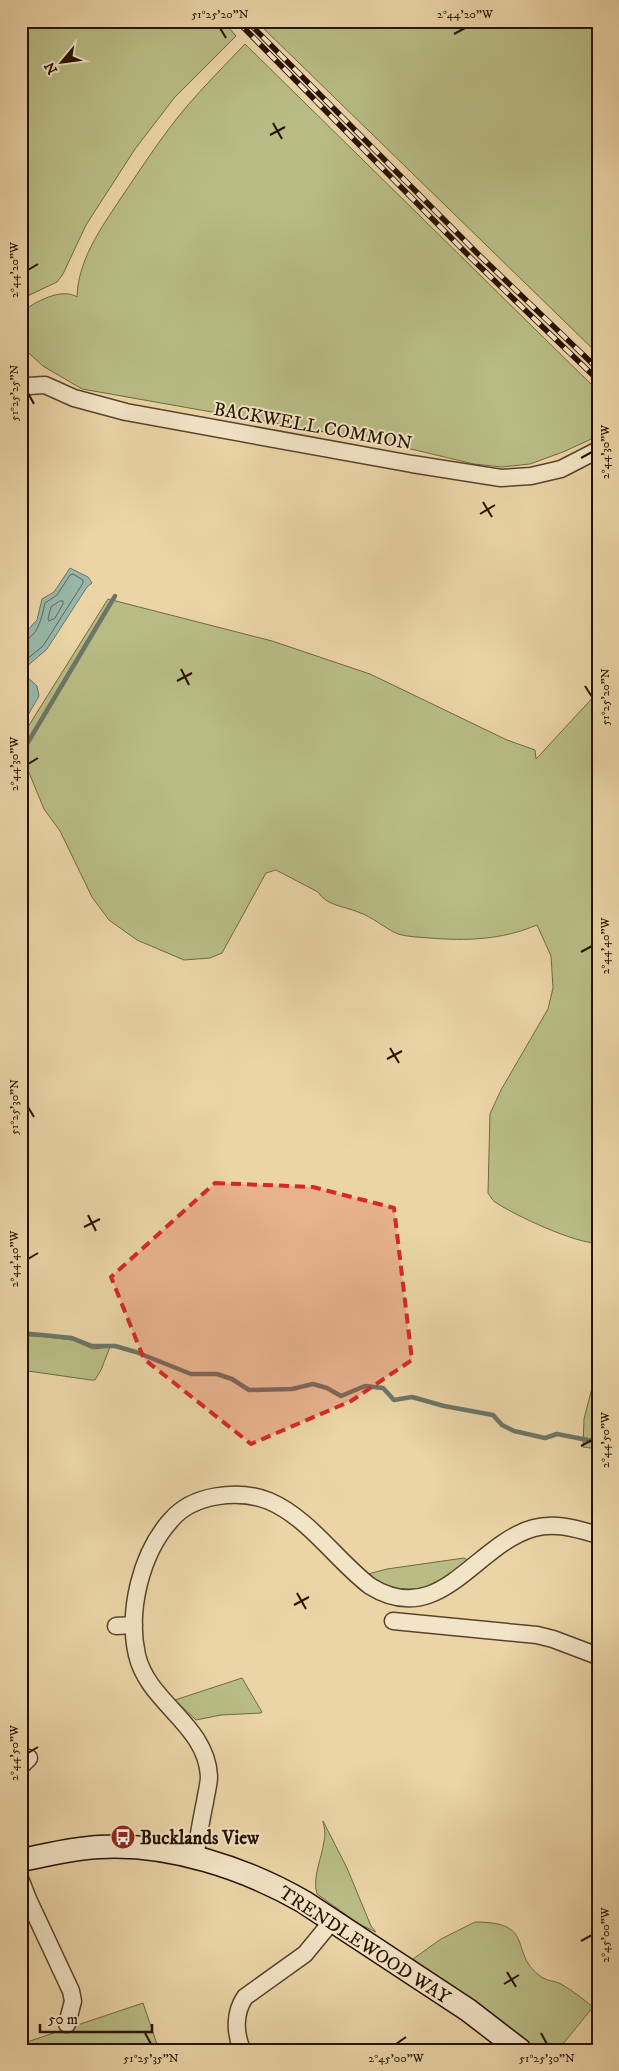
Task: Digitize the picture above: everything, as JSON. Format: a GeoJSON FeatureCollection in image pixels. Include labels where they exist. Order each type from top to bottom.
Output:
{"type":"FeatureCollection","features":[{"type":"Feature","properties":{"kind":"street","name":"BACKWELL COMMON"},"geometry":{"type":"LineString","coordinates":[[21,390],[28,386],[46,385],[74,398],[126,412],[412,464],[500,478],[531,476],[561,469],[598,450]]}},
{"type":"Feature","properties":{"kind":"street"},"geometry":{"type":"LineString","coordinates":[[195,1858],[209,1780],[208,1767],[192,1734],[160,1698],[145,1676],[136,1652],[134,1625],[134,1603],[150,1554],[169,1522],[176,1515],[191,1506],[222,1495],[254,1496],[279,1506],[307,1528],[370,1586],[382,1593],[396,1596],[420,1597],[432,1594],[462,1575],[509,1539],[534,1528],[563,1526],[598,1535]]}},
{"type":"Feature","properties":{"kind":"street"},"geometry":{"type":"LineString","coordinates":[[393,1621],[537,1635],[554,1639],[598,1656]]}},
{"type":"Feature","properties":{"kind":"street"},"geometry":{"type":"LineString","coordinates":[[116,1626],[134,1625]]}},
{"type":"Feature","properties":{"kind":"street","name":"TRENDLEWOOD WAY"},"geometry":{"type":"LineString","coordinates":[[21,1860],[84,1848],[111,1846],[136,1847],[195,1858],[233,1868],[280,1888],[332,1920],[468,2010],[520,2050]]}},
{"type":"Feature","properties":{"kind":"street"},"geometry":{"type":"LineString","coordinates":[[21,1881],[71,1988],[73,2001],[67,2024]]}},
{"type":"Feature","properties":{"kind":"street"},"geometry":{"type":"LineString","coordinates":[[242,2050],[236,2028],[239,2008],[245,1997],[305,1954],[332,1920]]}},
{"type":"Feature","properties":{"kind":"highlighted area"},"geometry":{"type":"Polygon","coordinates":[[[215,1183],[313,1187],[394,1208],[412,1360],[351,1401],[251,1444],[144,1359],[111,1277],[215,1183]]]}},
{"type":"Feature","properties":{"kind":"green space"},"geometry":{"type":"Polygon","coordinates":[[[21,21],[223,21],[236,36],[175,97],[135,149],[86,225],[63,274],[57,282],[21,299],[21,21]]]}},
{"type":"Feature","properties":{"kind":"green space"},"geometry":{"type":"Polygon","coordinates":[[[256,21],[598,21],[598,354],[260,25],[256,21]]]}},
{"type":"Feature","properties":{"kind":"green space"},"geometry":{"type":"Polygon","coordinates":[[[245,44],[598,391],[598,436],[530,464],[502,467],[474,464],[394,445],[370,436],[336,434],[82,389],[43,366],[21,346],[21,313],[33,304],[48,297],[71,294],[77,297],[78,283],[86,257],[113,209],[179,116],[245,44]]]}},
{"type":"Feature","properties":{"kind":"green space"},"geometry":{"type":"Polygon","coordinates":[[[108,599],[272,641],[370,674],[507,740],[535,750],[536,759],[598,692],[598,1243],[575,1239],[530,1221],[495,1202],[488,1193],[490,1114],[501,1090],[548,1009],[553,988],[551,956],[537,925],[510,934],[484,938],[443,939],[402,935],[393,932],[363,914],[331,903],[318,892],[276,870],[266,873],[222,953],[210,958],[184,960],[137,940],[109,920],[92,897],[60,831],[44,809],[25,763],[21,738],[108,599]]]}},
{"type":"Feature","properties":{"kind":"green space"},"geometry":{"type":"Polygon","coordinates":[[[598,1274],[598,1449],[583,1447],[584,1419],[593,1384],[598,1274]]]}},
{"type":"Feature","properties":{"kind":"green space"},"geometry":{"type":"Polygon","coordinates":[[[21,1336],[41,1336],[72,1340],[93,1349],[110,1347],[101,1370],[95,1380],[91,1380],[21,1370],[21,1336]]]}},
{"type":"Feature","properties":{"kind":"green space"},"geometry":{"type":"Polygon","coordinates":[[[464,1558],[469,1561],[445,1579],[429,1587],[400,1589],[382,1584],[368,1574],[387,1569],[464,1558]]]}},
{"type":"Feature","properties":{"kind":"green space"},"geometry":{"type":"Polygon","coordinates":[[[242,1678],[261,1713],[221,1715],[196,1720],[175,1700],[242,1678]]]}},
{"type":"Feature","properties":{"kind":"green space"},"geometry":{"type":"Polygon","coordinates":[[[323,1821],[347,1868],[371,1926],[376,1932],[359,1924],[317,1894],[316,1874],[325,1836],[323,1821]]]}},
{"type":"Feature","properties":{"kind":"green space"},"geometry":{"type":"Polygon","coordinates":[[[475,1922],[495,1923],[507,1927],[515,1933],[532,1969],[543,1978],[559,1983],[593,2007],[558,2050],[533,2050],[413,1959],[441,1939],[475,1922]]]}},
{"type":"Feature","properties":{"kind":"green space"},"geometry":{"type":"Polygon","coordinates":[[[143,2003],[159,2050],[21,2050],[21,2044],[143,2003]]]}},
{"type":"Feature","properties":{"kind":"water"},"geometry":{"type":"Polygon","coordinates":[[[70,568],[88,577],[92,583],[87,587],[47,649],[25,668],[25,675],[37,686],[39,696],[21,727],[21,637],[37,620],[42,599],[54,592],[70,568]]]}},
{"type":"Feature","properties":{"kind":"waterway"},"geometry":{"type":"LineString","coordinates":[[21,754],[115,596]]}},
{"type":"Feature","properties":{"kind":"waterway"},"geometry":{"type":"LineString","coordinates":[[21,1333],[72,1338],[92,1346],[115,1346],[136,1352],[191,1374],[217,1374],[232,1379],[249,1390],[292,1389],[313,1384],[327,1388],[341,1396],[365,1386],[383,1388],[394,1400],[412,1397],[444,1406],[493,1415],[502,1425],[514,1431],[545,1438],[557,1434],[598,1442]]}},
{"type":"Feature","properties":{"kind":"railway"},"geometry":{"type":"LineString","coordinates":[[237,21],[472,259],[598,380]]}},
{"type":"Feature","properties":{"kind":"railway"},"geometry":{"type":"LineString","coordinates":[[247,21],[478,254],[598,369]]}},
{"type":"Feature","properties":{"kind":"place","name":"Bucklands View"},"geometry":{"type":"Point","coordinates":[123,1837]}}]}
